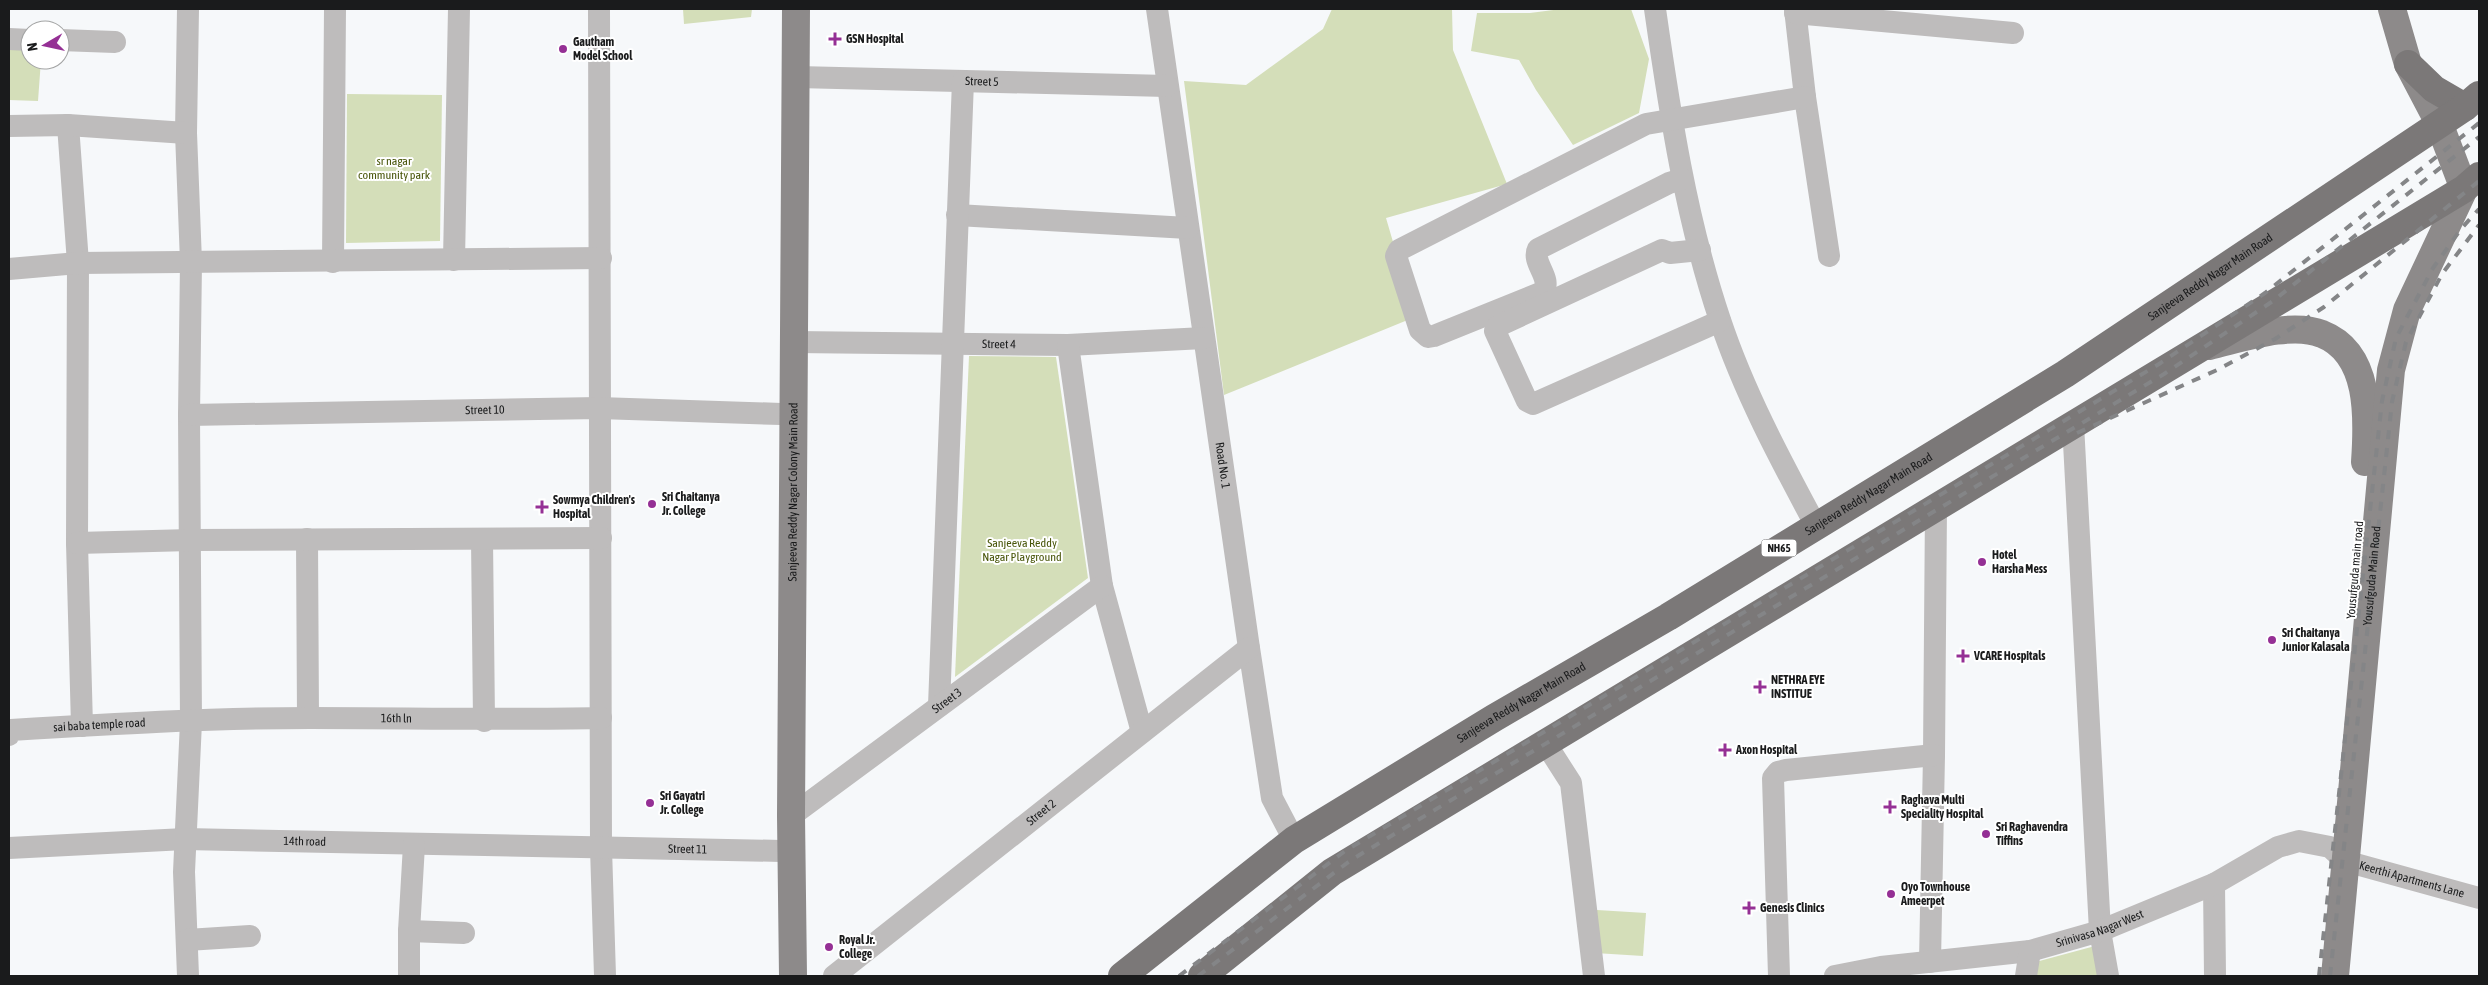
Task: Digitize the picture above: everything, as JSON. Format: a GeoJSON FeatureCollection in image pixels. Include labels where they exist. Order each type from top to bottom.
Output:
{"type":"FeatureCollection","features":[{"type":"Feature","properties":{"kind":"highway"},"geometry":{"type":"LineString","coordinates":[[2408,64],[2434,89],[2472,101]]}},
{"type":"Feature","properties":{"kind":"highway","name":"NH65"},"geometry":{"type":"LineString","coordinates":[[2440,123],[2472,101]]}},
{"type":"Feature","properties":{"kind":"highway","name":"Sanjeeva Reddy Nagar Main Road"},"geometry":{"type":"LineString","coordinates":[[1122,976],[1294,840],[2065,374],[2440,123]]}},
{"type":"Feature","properties":{"kind":"highway"},"geometry":{"type":"LineString","coordinates":[[1202,976],[1332,872],[1936,506],[2200,349],[2472,182]]}},
{"type":"Feature","properties":{"kind":"main road","name":"Sanjeeva Reddy Nagar Colony Main Road"},"geometry":{"type":"LineString","coordinates":[[782,9],[782,414],[778,851],[783,976]]}},
{"type":"Feature","properties":{"kind":"main road","name":"Sanjeeva Reddy Nagar Colony Main Road"},"geometry":{"type":"LineString","coordinates":[[793,976],[791,816],[796,9]]}},
{"type":"Feature","properties":{"kind":"main road"},"geometry":{"type":"LineString","coordinates":[[2392,9],[2408,64],[2472,182]]}},
{"type":"Feature","properties":{"kind":"main road","name":"Yousufguda Main Road"},"geometry":{"type":"LineString","coordinates":[[2334,976],[2338,854],[2391,370],[2408,310],[2472,182]]}},
{"type":"Feature","properties":{"kind":"main road","name":"Yousufguda main road"},"geometry":{"type":"LineString","coordinates":[[2200,349],[2259,334],[2296,330],[2321,333],[2337,343],[2354,363],[2362,384],[2367,432],[2338,854],[2318,976]]}},
{"type":"Feature","properties":{"kind":"street"},"geometry":{"type":"LineString","coordinates":[[188,9],[186,133],[191,262],[189,415],[192,722],[185,839],[188,976]]}},
{"type":"Feature","properties":{"kind":"street"},"geometry":{"type":"LineString","coordinates":[[333,262],[335,9]]}},
{"type":"Feature","properties":{"kind":"street"},"geometry":{"type":"LineString","coordinates":[[454,260],[459,9]]}},
{"type":"Feature","properties":{"kind":"street"},"geometry":{"type":"LineString","coordinates":[[600,9],[601,258],[599,408],[601,848],[604,976]]}},
{"type":"Feature","properties":{"kind":"street","name":"Road No. 1"},"geometry":{"type":"LineString","coordinates":[[1157,9],[1272,798],[1294,840]]}},
{"type":"Feature","properties":{"kind":"street"},"geometry":{"type":"LineString","coordinates":[[1655,9],[1670,118],[1682,179],[1720,321],[1767,436],[1816,526]]}},
{"type":"Feature","properties":{"kind":"street"},"geometry":{"type":"LineString","coordinates":[[1829,256],[1805,97],[1795,11],[2013,33]]}},
{"type":"Feature","properties":{"kind":"street"},"geometry":{"type":"LineString","coordinates":[[70,40],[115,42]]}},
{"type":"Feature","properties":{"kind":"street","name":"Street 5"},"geometry":{"type":"LineString","coordinates":[[797,77],[1167,86]]}},
{"type":"Feature","properties":{"kind":"street"},"geometry":{"type":"LineString","coordinates":[[939,706],[963,81]]}},
{"type":"Feature","properties":{"kind":"street"},"geometry":{"type":"LineString","coordinates":[[1682,179],[1669,183],[1538,249],[1536,255],[1546,281],[1543,292],[1434,336],[1428,337],[1420,330],[1397,251],[1646,124],[1670,118],[1805,97]]}},
{"type":"Feature","properties":{"kind":"street"},"geometry":{"type":"LineString","coordinates":[[9,126],[68,125],[186,133]]}},
{"type":"Feature","properties":{"kind":"street"},"geometry":{"type":"LineString","coordinates":[[68,125],[78,263],[77,543],[82,726]]}},
{"type":"Feature","properties":{"kind":"street"},"geometry":{"type":"LineString","coordinates":[[957,216],[1188,228]]}},
{"type":"Feature","properties":{"kind":"street"},"geometry":{"type":"LineString","coordinates":[[1700,250],[1670,253],[1662,250],[1498,326],[1495,331],[1527,401],[1533,404],[1720,321]]}},
{"type":"Feature","properties":{"kind":"street"},"geometry":{"type":"LineString","coordinates":[[9,269],[78,263],[601,258]]}},
{"type":"Feature","properties":{"kind":"street","name":"Street 4"},"geometry":{"type":"LineString","coordinates":[[794,342],[1068,345],[1204,338]]}},
{"type":"Feature","properties":{"kind":"street"},"geometry":{"type":"LineString","coordinates":[[1068,345],[1102,586],[1142,732]]}},
{"type":"Feature","properties":{"kind":"street","name":"Street 10"},"geometry":{"type":"LineString","coordinates":[[189,415],[599,408],[782,414]]}},
{"type":"Feature","properties":{"kind":"street"},"geometry":{"type":"LineString","coordinates":[[2073,424],[2100,931],[2108,976]]}},
{"type":"Feature","properties":{"kind":"street"},"geometry":{"type":"LineString","coordinates":[[1930,962],[1936,506]]}},
{"type":"Feature","properties":{"kind":"street"},"geometry":{"type":"LineString","coordinates":[[77,543],[191,540],[601,538]]}},
{"type":"Feature","properties":{"kind":"street"},"geometry":{"type":"LineString","coordinates":[[307,539],[308,718]]}},
{"type":"Feature","properties":{"kind":"street"},"geometry":{"type":"LineString","coordinates":[[482,539],[484,721]]}},
{"type":"Feature","properties":{"kind":"street","name":"Street 3"},"geometry":{"type":"LineString","coordinates":[[791,816],[1102,586]]}},
{"type":"Feature","properties":{"kind":"street","name":"Street 2"},"geometry":{"type":"LineString","coordinates":[[834,976],[1249,648]]}},
{"type":"Feature","properties":{"kind":"street","name":"16th ln"},"geometry":{"type":"LineString","coordinates":[[192,722],[308,718],[484,721],[601,718]]}},
{"type":"Feature","properties":{"kind":"street","name":"sai baba temple road"},"geometry":{"type":"LineString","coordinates":[[9,734],[11,730],[192,722]]}},
{"type":"Feature","properties":{"kind":"street"},"geometry":{"type":"LineString","coordinates":[[1546,744],[1572,783],[1594,976]]}},
{"type":"Feature","properties":{"kind":"street"},"geometry":{"type":"LineString","coordinates":[[1779,976],[1773,778],[1778,772],[1786,770],[1934,755]]}},
{"type":"Feature","properties":{"kind":"street","name":"14th road"},"geometry":{"type":"LineString","coordinates":[[9,848],[185,839],[601,848]]}},
{"type":"Feature","properties":{"kind":"street","name":"Srinivasa Nagar West"},"geometry":{"type":"LineString","coordinates":[[1835,976],[1881,972],[1930,962],[2030,951],[2100,931],[2214,884],[2278,847],[2299,841],[2338,854]]}},
{"type":"Feature","properties":{"kind":"street"},"geometry":{"type":"LineString","coordinates":[[409,976],[409,931],[414,845]]}},
{"type":"Feature","properties":{"kind":"street","name":"Street 11"},"geometry":{"type":"LineString","coordinates":[[601,848],[778,851]]}},
{"type":"Feature","properties":{"kind":"street","name":"Keerthi Apartments Lane"},"geometry":{"type":"LineString","coordinates":[[2338,854],[2479,898]]}},
{"type":"Feature","properties":{"kind":"street"},"geometry":{"type":"LineString","coordinates":[[2214,884],[2215,976]]}},
{"type":"Feature","properties":{"kind":"street"},"geometry":{"type":"LineString","coordinates":[[409,931],[464,933]]}},
{"type":"Feature","properties":{"kind":"street"},"geometry":{"type":"LineString","coordinates":[[187,940],[250,936]]}},
{"type":"Feature","properties":{"kind":"street"},"geometry":{"type":"LineString","coordinates":[[2026,976],[2030,951]]}},
{"type":"Feature","properties":{"kind":"green space"},"geometry":{"type":"Polygon","coordinates":[[[683,9],[752,9],[751,17],[684,24],[683,9]]]}},
{"type":"Feature","properties":{"kind":"green space"},"geometry":{"type":"Polygon","coordinates":[[[1332,9],[1452,9],[1453,50],[1507,184],[1386,218],[1415,317],[1224,395],[1184,81],[1246,85],[1323,29],[1332,9]]]}},
{"type":"Feature","properties":{"kind":"green space"},"geometry":{"type":"Polygon","coordinates":[[[1561,9],[1631,9],[1649,59],[1639,113],[1573,145],[1536,90],[1519,60],[1471,51],[1477,13],[1530,13],[1561,9]]]}},
{"type":"Feature","properties":{"kind":"green space"},"geometry":{"type":"Polygon","coordinates":[[[9,43],[20,44],[20,70],[40,70],[38,101],[9,100],[9,43]]]}},
{"type":"Feature","properties":{"kind":"green space","name":"sr nagar community park"},"geometry":{"type":"Polygon","coordinates":[[[347,94],[442,95],[440,241],[346,243],[347,94]]]}},
{"type":"Feature","properties":{"kind":"green space","name":"Sanjeeva Reddy Nagar Playground"},"geometry":{"type":"Polygon","coordinates":[[[969,356],[1056,357],[1088,578],[955,677],[969,356]]]}},
{"type":"Feature","properties":{"kind":"green space"},"geometry":{"type":"Polygon","coordinates":[[[1597,910],[1646,913],[1643,956],[1595,953],[1597,910]]]}},
{"type":"Feature","properties":{"kind":"green space"},"geometry":{"type":"Polygon","coordinates":[[[2095,946],[2098,976],[2030,976],[2032,963],[2095,946]]]}},
{"type":"Feature","properties":{"kind":"railway"},"geometry":{"type":"LineString","coordinates":[[1179,976],[1345,851],[2159,364],[2265,293],[2479,123]]}},
{"type":"Feature","properties":{"kind":"railway"},"geometry":{"type":"LineString","coordinates":[[1198,976],[1351,860],[2164,374],[2273,301],[2479,137]]}},
{"type":"Feature","properties":{"kind":"railway"},"geometry":{"type":"LineString","coordinates":[[2077,433],[2217,370],[2275,339],[2324,307],[2479,181]]}},
{"type":"Feature","properties":{"kind":"railway"},"geometry":{"type":"LineString","coordinates":[[2319,976],[2382,401],[2396,338],[2433,268],[2461,229],[2479,209]]}},
{"type":"Feature","properties":{"kind":"railway"},"geometry":{"type":"LineString","coordinates":[[2330,976],[2392,402],[2406,342],[2442,274],[2479,225]]}},
{"type":"Feature","properties":{"kind":"place","name":"GSN Hospital"},"geometry":{"type":"Point","coordinates":[835,39]}},
{"type":"Feature","properties":{"kind":"place","name":"Gautham Model School"},"geometry":{"type":"Point","coordinates":[563,49]}},
{"type":"Feature","properties":{"kind":"place","name":"Sri Chaitanya Jr. College"},"geometry":{"type":"Point","coordinates":[652,504]}},
{"type":"Feature","properties":{"kind":"place","name":"Sowmya Children's Hospital"},"geometry":{"type":"Point","coordinates":[542,507]}},
{"type":"Feature","properties":{"kind":"place","name":"Hotel Harsha Mess"},"geometry":{"type":"Point","coordinates":[1982,562]}},
{"type":"Feature","properties":{"kind":"place","name":"Sri Chaitanya Junior Kalasala"},"geometry":{"type":"Point","coordinates":[2272,640]}},
{"type":"Feature","properties":{"kind":"place","name":"VCARE Hospitals"},"geometry":{"type":"Point","coordinates":[1963,656]}},
{"type":"Feature","properties":{"kind":"place","name":"NETHRA EYE INSTITUE"},"geometry":{"type":"Point","coordinates":[1760,687]}},
{"type":"Feature","properties":{"kind":"place","name":"Axon Hospital"},"geometry":{"type":"Point","coordinates":[1725,750]}},
{"type":"Feature","properties":{"kind":"place","name":"Sri Gayatri Jr. College"},"geometry":{"type":"Point","coordinates":[650,803]}},
{"type":"Feature","properties":{"kind":"place","name":"Raghava Multi Speciality Hospital"},"geometry":{"type":"Point","coordinates":[1890,807]}},
{"type":"Feature","properties":{"kind":"place","name":"Sri Raghavendra Tiffins"},"geometry":{"type":"Point","coordinates":[1986,834]}},
{"type":"Feature","properties":{"kind":"place","name":"Oyo Townhouse Ameerpet"},"geometry":{"type":"Point","coordinates":[1891,894]}},
{"type":"Feature","properties":{"kind":"place","name":"Genesis Clinics"},"geometry":{"type":"Point","coordinates":[1749,908]}},
{"type":"Feature","properties":{"kind":"place","name":"Royal Jr. College"},"geometry":{"type":"Point","coordinates":[829,947]}}]}
